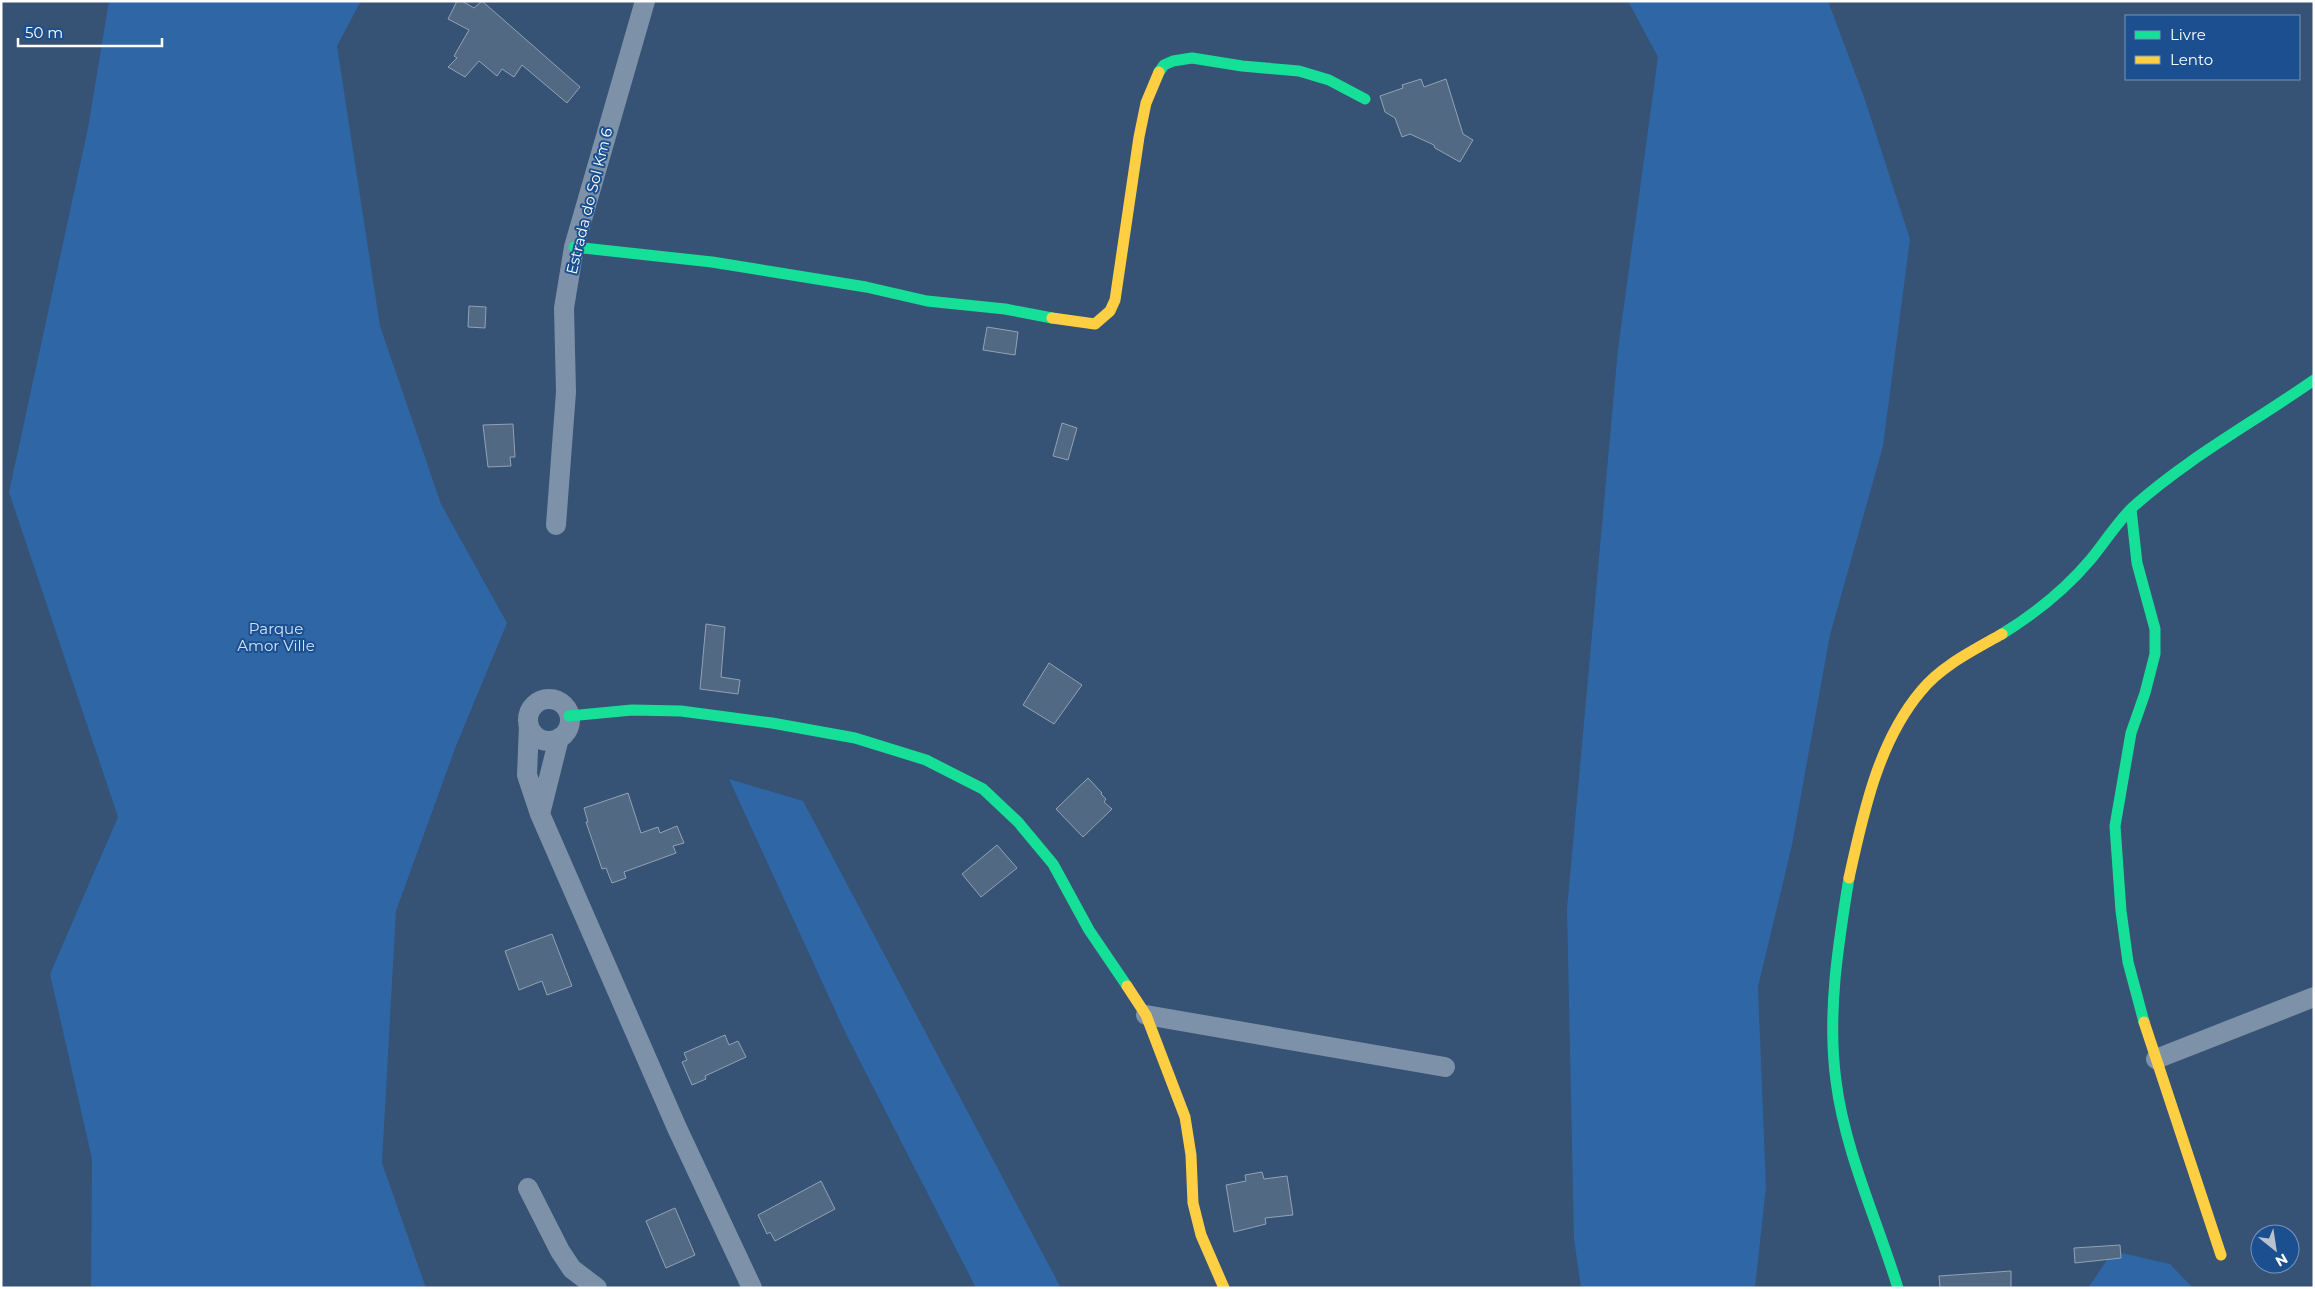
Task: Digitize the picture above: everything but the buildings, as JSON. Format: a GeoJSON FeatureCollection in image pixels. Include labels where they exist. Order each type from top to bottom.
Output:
{"type":"FeatureCollection","features":[{"type":"Feature","properties":{"kind":"street","name":"Estrada do Sol Km 6"},"geometry":{"type":"LineString","coordinates":[[556,525],[566,392],[564,308],[574,247],[645,1]]}},
{"type":"Feature","properties":{"kind":"street"},"geometry":{"type":"LineString","coordinates":[[574,247],[712,262],[866,287],[927,301],[1005,309],[1095,324],[1110,311],[1116,300],[1139,132],[1149,90],[1154,77],[1162,66],[1186,57],[1265,69],[1301,72],[1331,80],[1365,99]]}},
{"type":"Feature","properties":{"kind":"street"},"geometry":{"type":"LineString","coordinates":[[1898,1288],[1850,1143],[1836,1079],[1832,1014],[1841,922],[1864,818],[1882,758],[1901,718],[1920,691],[1961,658],[2034,614],[2059,594],[2087,564],[2131,509],[2189,461],[2314,380]]}},
{"type":"Feature","properties":{"kind":"street"},"geometry":{"type":"LineString","coordinates":[[2131,509],[2137,563],[2155,629],[2155,654],[2146,693],[2131,733],[2115,826],[2120,911],[2128,962],[2141,1014],[2221,1255]]}},
{"type":"Feature","properties":{"kind":"street"},"geometry":{"type":"LineString","coordinates":[[540,814],[559,738],[568,728],[569,716],[567,709],[557,700],[544,699],[533,706],[528,719],[531,731],[540,739],[553,740],[559,738]]}},
{"type":"Feature","properties":{"kind":"street"},"geometry":{"type":"LineString","coordinates":[[569,716],[632,710],[681,711],[809,729],[855,738],[926,760],[983,789],[1018,822],[1053,864],[1090,930],[1146,1015],[1175,1087],[1184,1117],[1191,1155],[1193,1203],[1201,1235],[1224,1288]]}},
{"type":"Feature","properties":{"kind":"street"},"geometry":{"type":"LineString","coordinates":[[529,725],[527,775],[540,814],[744,1285]]}},
{"type":"Feature","properties":{"kind":"street"},"geometry":{"type":"LineString","coordinates":[[2156,1059],[2314,997]]}},
{"type":"Feature","properties":{"kind":"street"},"geometry":{"type":"LineString","coordinates":[[1146,1015],[1445,1067]]}},
{"type":"Feature","properties":{"kind":"street"},"geometry":{"type":"LineString","coordinates":[[528,1188],[560,1251],[572,1269],[597,1288]]}},
{"type":"Feature","properties":{"kind":"green space","name":"Parque Amor Ville"},"geometry":{"type":"Polygon","coordinates":[[[109,1],[361,1],[337,46],[380,326],[441,504],[507,623],[456,746],[396,911],[382,1163],[426,1288],[91,1288],[92,1159],[50,974],[118,817],[9,492],[88,128],[109,1]]]}},
{"type":"Feature","properties":{"kind":"green space"},"geometry":{"type":"Polygon","coordinates":[[[1628,1],[1828,1],[1864,97],[1910,239],[1883,446],[1830,635],[1792,845],[1758,987],[1766,1187],[1755,1288],[1581,1288],[1574,1239],[1567,909],[1618,349],[1658,57],[1628,1]]]}},
{"type":"Feature","properties":{"kind":"green space"},"geometry":{"type":"Polygon","coordinates":[[[729,779],[803,801],[1061,1288],[976,1288],[846,1034],[729,779]]]}},
{"type":"Feature","properties":{"kind":"green space"},"geometry":{"type":"Polygon","coordinates":[[[2113,1251],[2170,1264],[2193,1288],[2088,1288],[2113,1251]]]}},
{"type":"Feature","properties":{"kind":"traffic: fast"},"geometry":{"type":"LineString","coordinates":[[1159,72],[1164,65],[1173,61],[1192,58],[1242,66],[1299,71],[1329,80],[1365,99]]}},
{"type":"Feature","properties":{"kind":"traffic: fast"},"geometry":{"type":"LineString","coordinates":[[574,247],[712,262],[866,287],[927,301],[1005,309],[1052,318]]}},
{"type":"Feature","properties":{"kind":"traffic: fast"},"geometry":{"type":"LineString","coordinates":[[2002,634],[2027,618],[2071,581],[2128,512],[2155,488],[2199,456],[2314,380]]}},
{"type":"Feature","properties":{"kind":"traffic: fast"},"geometry":{"type":"LineString","coordinates":[[2131,509],[2137,563],[2155,629],[2155,654],[2145,693],[2131,733],[2115,826],[2121,911],[2128,962],[2144,1022]]}},
{"type":"Feature","properties":{"kind":"traffic: fast"},"geometry":{"type":"LineString","coordinates":[[569,716],[632,710],[681,711],[772,723],[855,738],[926,760],[983,789],[1018,822],[1053,864],[1089,930],[1127,986]]}},
{"type":"Feature","properties":{"kind":"traffic: fast"},"geometry":{"type":"LineString","coordinates":[[1849,878],[1841,929],[1833,1005],[1836,1081],[1840,1107],[1854,1160],[1898,1288]]}},
{"type":"Feature","properties":{"kind":"traffic: slow"},"geometry":{"type":"LineString","coordinates":[[1052,318],[1095,324],[1110,311],[1115,300],[1139,137],[1146,103],[1159,72]]}},
{"type":"Feature","properties":{"kind":"traffic: slow"},"geometry":{"type":"LineString","coordinates":[[1849,878],[1874,780],[1883,756],[1906,711],[1921,691],[1938,674],[1958,659],[2002,634]]}},
{"type":"Feature","properties":{"kind":"traffic: slow"},"geometry":{"type":"LineString","coordinates":[[1127,986],[1146,1015],[1185,1117],[1191,1155],[1193,1203],[1201,1235],[1224,1288]]}},
{"type":"Feature","properties":{"kind":"traffic: slow"},"geometry":{"type":"LineString","coordinates":[[2144,1022],[2221,1255]]}}]}
